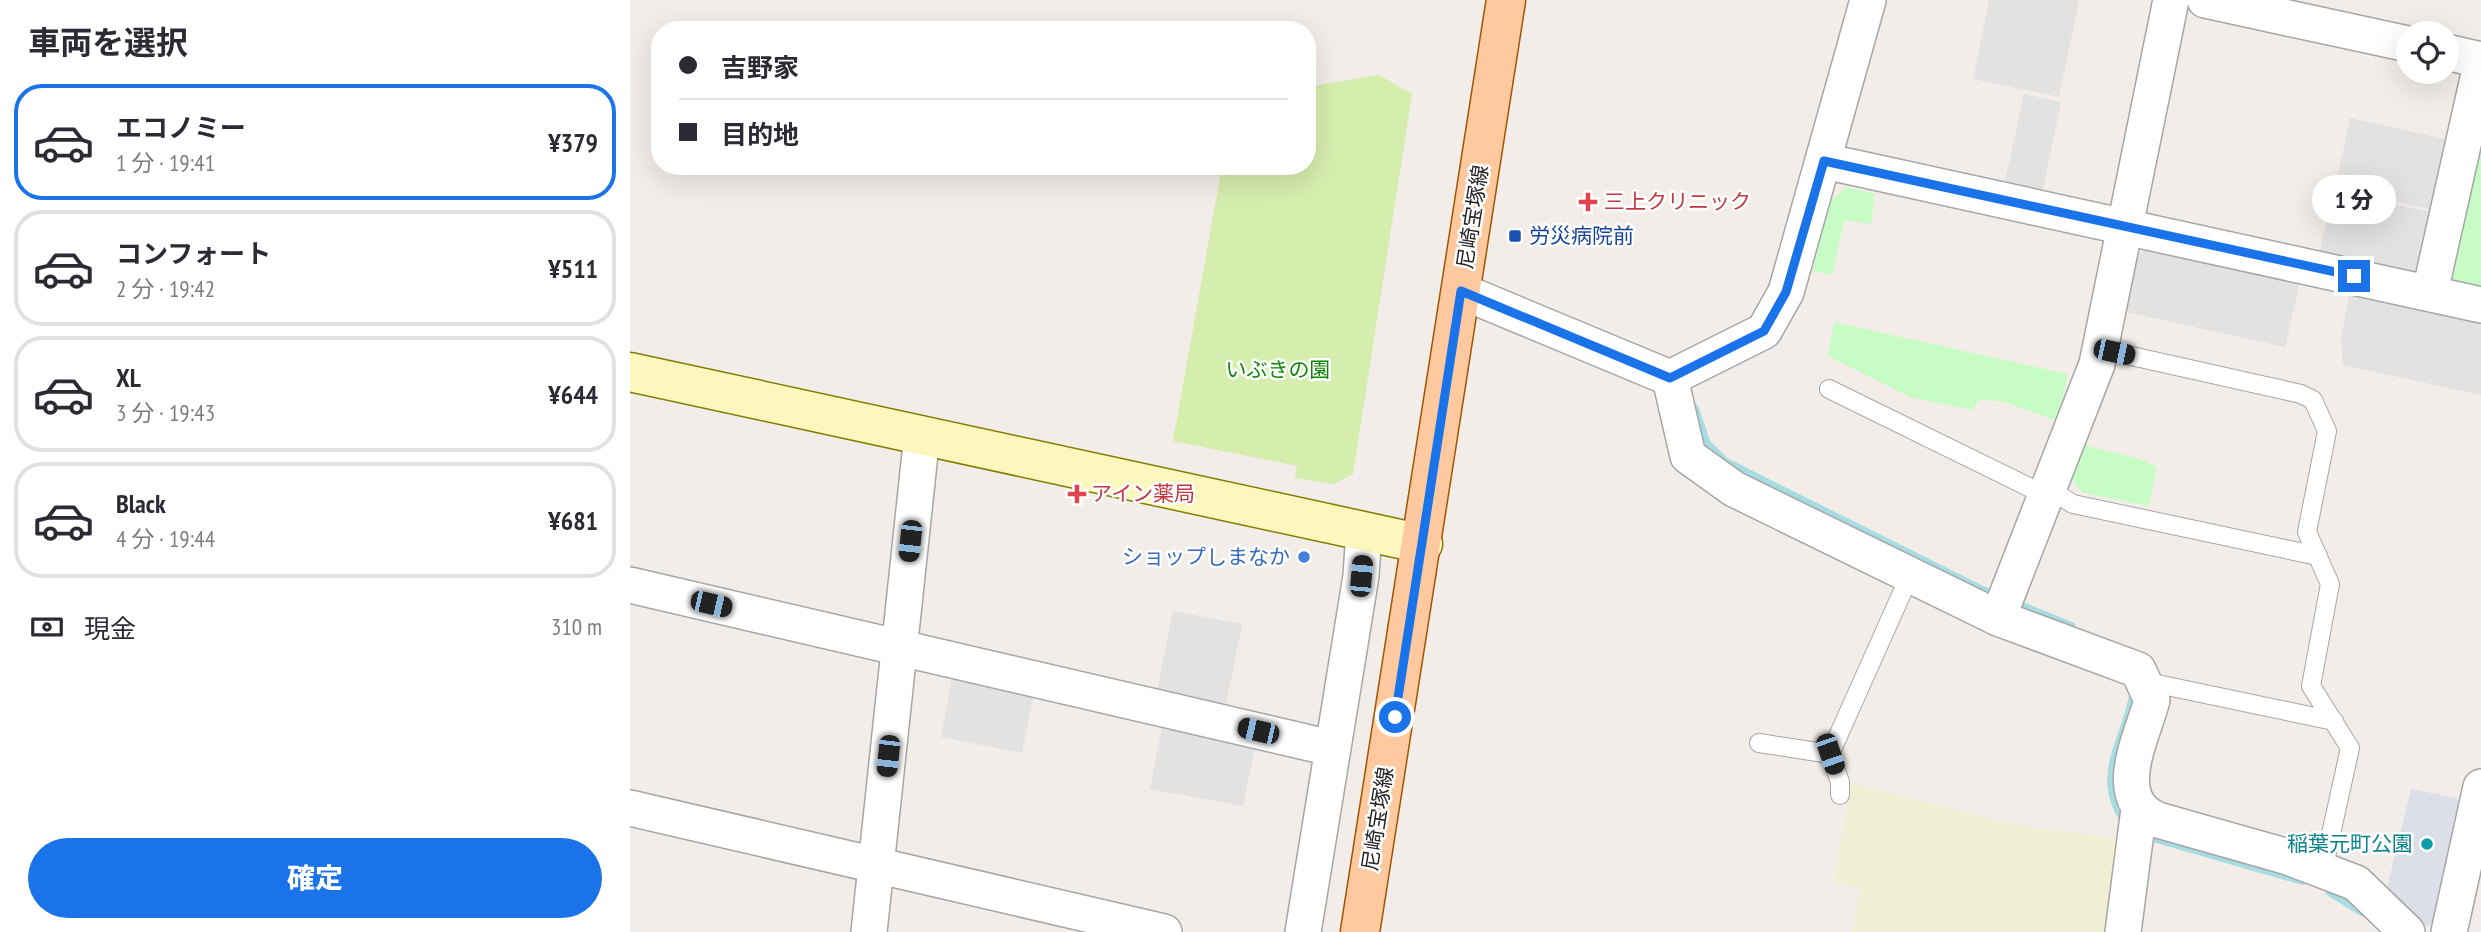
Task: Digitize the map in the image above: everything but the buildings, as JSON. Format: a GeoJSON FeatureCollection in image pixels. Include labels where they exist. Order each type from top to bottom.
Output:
{"type":"FeatureCollection","features":[{"type":"Feature","properties":{"kind":"main road","name":"尼崎宝塚線"},"geometry":{"type":"LineString","coordinates":[[1360,932],[1423,544],[1506,0]]}},
{"type":"Feature","properties":{"kind":"street"},"geometry":{"type":"LineString","coordinates":[[1461,291],[1670,378],[1764,331],[1786,292],[1868,0]]}},
{"type":"Feature","properties":{"kind":"street"},"geometry":{"type":"LineString","coordinates":[[1998,618],[2097,364],[2171,0]]}},
{"type":"Feature","properties":{"kind":"street"},"geometry":{"type":"LineString","coordinates":[[2205,0],[2396,41]]}},
{"type":"Feature","properties":{"kind":"street"},"geometry":{"type":"LineString","coordinates":[[2430,292],[2481,62],[2459,56]]}},
{"type":"Feature","properties":{"kind":"street"},"geometry":{"type":"LineString","coordinates":[[1824,161],[2481,305]]}},
{"type":"Feature","properties":{"kind":"street"},"geometry":{"type":"LineString","coordinates":[[630,372],[1423,544]]}},
{"type":"Feature","properties":{"kind":"street"},"geometry":{"type":"LineString","coordinates":[[1670,378],[1688,456],[1734,489],[1998,618],[2138,670],[2152,701],[2129,781],[2132,796],[2139,809],[2158,820],[2288,857],[2356,883],[2407,932]]}},
{"type":"Feature","properties":{"kind":"street"},"geometry":{"type":"LineString","coordinates":[[869,932],[922,435]]}},
{"type":"Feature","properties":{"kind":"street"},"geometry":{"type":"LineString","coordinates":[[1303,932],[1361,576],[1364,531]]}},
{"type":"Feature","properties":{"kind":"street"},"geometry":{"type":"LineString","coordinates":[[630,585],[1331,748]]}},
{"type":"Feature","properties":{"kind":"street"},"geometry":{"type":"LineString","coordinates":[[2449,932],[2481,787]]}},
{"type":"Feature","properties":{"kind":"street"},"geometry":{"type":"LineString","coordinates":[[630,808],[1164,932]]}},
{"type":"Feature","properties":{"kind":"street"},"geometry":{"type":"LineString","coordinates":[[2123,932],[2139,809]]}},
{"type":"Feature","properties":{"kind":"lane"},"geometry":{"type":"LineString","coordinates":[[2100,349],[2301,394],[2313,400],[2327,432],[2307,532],[2330,584],[2311,686],[2350,748],[2323,870]]}},
{"type":"Feature","properties":{"kind":"lane"},"geometry":{"type":"LineString","coordinates":[[1829,388],[2073,504],[2318,556]]}},
{"type":"Feature","properties":{"kind":"lane"},"geometry":{"type":"LineString","coordinates":[[1840,795],[1840,782],[1830,754],[1910,575]]}},
{"type":"Feature","properties":{"kind":"lane"},"geometry":{"type":"LineString","coordinates":[[2143,681],[2334,722]]}},
{"type":"Feature","properties":{"kind":"lane"},"geometry":{"type":"LineString","coordinates":[[1759,743],[1830,754]]}},
{"type":"Feature","properties":{"kind":"shaded area"},"geometry":{"type":"Polygon","coordinates":[[[1989,0],[2079,0],[2059,97],[1973,79],[1989,0]]]}},
{"type":"Feature","properties":{"kind":"shaded area"},"geometry":{"type":"Polygon","coordinates":[[[2024,94],[2061,102],[2042,194],[2004,186],[2024,94]]]}},
{"type":"Feature","properties":{"kind":"shaded area"},"geometry":{"type":"Polygon","coordinates":[[[2350,118],[2450,140],[2434,210],[2335,188],[2350,118]]]}},
{"type":"Feature","properties":{"kind":"shaded area"},"geometry":{"type":"Polygon","coordinates":[[[2333,191],[2436,213],[2424,267],[2407,276],[2319,256],[2333,191]]]}},
{"type":"Feature","properties":{"kind":"shaded area"},"geometry":{"type":"Polygon","coordinates":[[[2150,247],[2300,281],[2285,347],[2122,311],[2134,257],[2150,247]]]}},
{"type":"Feature","properties":{"kind":"shaded area"},"geometry":{"type":"Polygon","coordinates":[[[2350,292],[2481,320],[2481,395],[2343,365],[2341,337],[2350,292]]]}},
{"type":"Feature","properties":{"kind":"shaded area"},"geometry":{"type":"Polygon","coordinates":[[[1173,611],[1242,624],[1225,709],[1156,696],[1173,611]]]}},
{"type":"Feature","properties":{"kind":"shaded area"},"geometry":{"type":"Polygon","coordinates":[[[952,678],[1034,694],[1022,753],[941,737],[952,678]]]}},
{"type":"Feature","properties":{"kind":"shaded area"},"geometry":{"type":"Polygon","coordinates":[[[1162,725],[1256,743],[1243,806],[1150,789],[1162,725]]]}},
{"type":"Feature","properties":{"kind":"shaded area"},"geometry":{"type":"Polygon","coordinates":[[[1851,783],[2012,824],[2122,840],[2114,932],[1852,932],[1861,889],[1834,882],[1851,783]]]}},
{"type":"Feature","properties":{"kind":"shaded area","name":"稲葉元町公園"},"geometry":{"type":"Polygon","coordinates":[[[2411,789],[2466,800],[2439,920],[2421,928],[2387,888],[2411,789]]]}},
{"type":"Feature","properties":{"kind":"green space","name":"いぶきの園"},"geometry":{"type":"Polygon","coordinates":[[[1379,75],[1412,94],[1353,474],[1334,484],[1295,478],[1297,466],[1173,441],[1220,175],[1316,175],[1316,86],[1379,75]]]}},
{"type":"Feature","properties":{"kind":"green space"},"geometry":{"type":"Polygon","coordinates":[[[2481,149],[2481,295],[2458,289],[2451,280],[2481,149]]]}},
{"type":"Feature","properties":{"kind":"green space"},"geometry":{"type":"Polygon","coordinates":[[[1846,187],[1875,194],[1871,224],[1844,220],[1832,275],[1813,271],[1828,204],[1846,187]]]}},
{"type":"Feature","properties":{"kind":"green space"},"geometry":{"type":"Polygon","coordinates":[[[1834,322],[2068,374],[2058,421],[2001,401],[1979,400],[1972,410],[1910,397],[1828,356],[1834,322]]]}},
{"type":"Feature","properties":{"kind":"green space"},"geometry":{"type":"Polygon","coordinates":[[[2083,445],[2140,459],[2157,467],[2149,506],[2081,492],[2071,477],[2083,445]]]}},
{"type":"Feature","properties":{"kind":"waterway"},"geometry":{"type":"LineString","coordinates":[[1694,409],[1706,444],[1724,462],[1980,590],[2071,627]]}},
{"type":"Feature","properties":{"kind":"waterway"},"geometry":{"type":"LineString","coordinates":[[2128,824],[2117,806],[2113,773],[2135,689]]}},
{"type":"Feature","properties":{"kind":"waterway"},"geometry":{"type":"LineString","coordinates":[[2143,834],[2303,880]]}},
{"type":"Feature","properties":{"kind":"waterway"},"geometry":{"type":"LineString","coordinates":[[2330,891],[2362,911]]}},
{"type":"Feature","properties":{"kind":"place","name":"三上クリニック"},"geometry":{"type":"Point","coordinates":[1588,202]}},
{"type":"Feature","properties":{"kind":"place","name":"労災病院前"},"geometry":{"type":"Point","coordinates":[1515,236]}},
{"type":"Feature","properties":{"kind":"place","name":"アイン薬局"},"geometry":{"type":"Point","coordinates":[1077,494]}},
{"type":"Feature","properties":{"kind":"place","name":"ショップしまなか"},"geometry":{"type":"Point","coordinates":[1304,557]}},
{"type":"Feature","properties":{"kind":"place","name":"稲葉元町公園"},"geometry":{"type":"Point","coordinates":[2427,844]}},
{"type":"Feature","properties":{"kind":"route"},"geometry":{"type":"LineString","coordinates":[[1395,717],[1461,291],[1670,378],[1764,331],[1786,292],[1824,161],[2354,276]]}}]}
